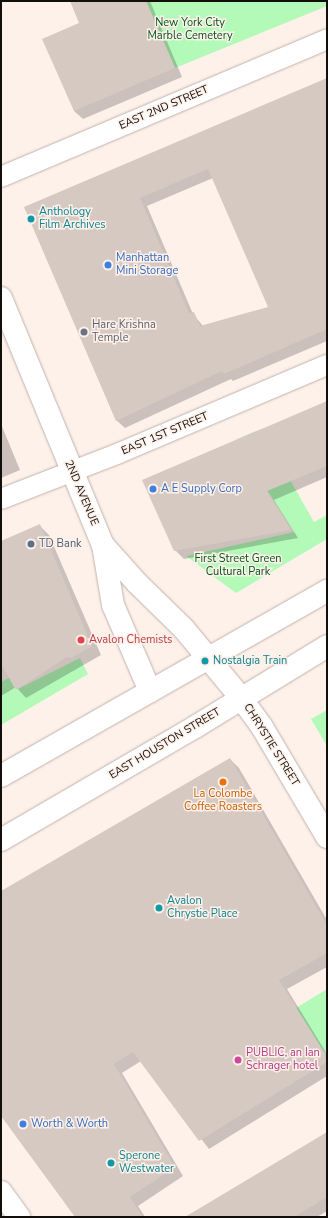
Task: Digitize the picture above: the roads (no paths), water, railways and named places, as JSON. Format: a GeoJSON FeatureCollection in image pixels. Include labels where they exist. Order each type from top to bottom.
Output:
{"type":"FeatureCollection","features":[{"type":"Feature","properties":{"kind":"main road","name":"2ND AVENUE"},"geometry":{"type":"LineString","coordinates":[[1,298],[103,545],[210,657]]}},
{"type":"Feature","properties":{"kind":"main road"},"geometry":{"type":"LineString","coordinates":[[103,545],[113,605],[150,691]]}},
{"type":"Feature","properties":{"kind":"main road"},"geometry":{"type":"LineString","coordinates":[[1,776],[327,591]]}},
{"type":"Feature","properties":{"kind":"main road","name":"EAST HOUSTON STREET"},"geometry":{"type":"LineString","coordinates":[[1,840],[327,646]]}},
{"type":"Feature","properties":{"kind":"main road","name":"CHRYSTIE STREET"},"geometry":{"type":"LineString","coordinates":[[210,657],[265,733],[327,837]]}},
{"type":"Feature","properties":{"kind":"main road"},"geometry":{"type":"LineString","coordinates":[[1,1192],[19,1217]]}},
{"type":"Feature","properties":{"kind":"street","name":"EAST 2ND STREET"},"geometry":{"type":"LineString","coordinates":[[1,178],[327,39]]}},
{"type":"Feature","properties":{"kind":"street","name":"EAST 1ST STREET"},"geometry":{"type":"LineString","coordinates":[[1,499],[117,454],[327,365]]}},
{"type":"Feature","properties":{"kind":"place","name":"Anthology Film Archives"},"geometry":{"type":"Point","coordinates":[31,219]}},
{"type":"Feature","properties":{"kind":"place","name":"Manhattan Mini Storage"},"geometry":{"type":"Point","coordinates":[108,265]}},
{"type":"Feature","properties":{"kind":"place","name":"Hare Krishna Temple"},"geometry":{"type":"Point","coordinates":[84,332]}},
{"type":"Feature","properties":{"kind":"place","name":"A E Supply Corp"},"geometry":{"type":"Point","coordinates":[153,489]}},
{"type":"Feature","properties":{"kind":"place","name":"TD Bank"},"geometry":{"type":"Point","coordinates":[31,544]}},
{"type":"Feature","properties":{"kind":"place","name":"Avalon Chemists"},"geometry":{"type":"Point","coordinates":[81,640]}},
{"type":"Feature","properties":{"kind":"place","name":"Nostalgia Train"},"geometry":{"type":"Point","coordinates":[205,661]}},
{"type":"Feature","properties":{"kind":"place","name":"La Colombe Coffee Roasters"},"geometry":{"type":"Point","coordinates":[223,782]}},
{"type":"Feature","properties":{"kind":"place","name":"Avalon Chrystie Place"},"geometry":{"type":"Point","coordinates":[159,908]}},
{"type":"Feature","properties":{"kind":"place","name":"PUBLIC, an Ian Schrager hotel"},"geometry":{"type":"Point","coordinates":[238,1060]}},
{"type":"Feature","properties":{"kind":"place","name":"Worth & Worth"},"geometry":{"type":"Point","coordinates":[23,1124]}},
{"type":"Feature","properties":{"kind":"place","name":"Sperone Westwater"},"geometry":{"type":"Point","coordinates":[111,1163]}},
{"type":"Feature","properties":{"kind":"park label","name":"New York City Marble Cemetery"},"geometry":{"type":"Point","coordinates":[190,30]}},
{"type":"Feature","properties":{"kind":"park label","name":"First Street Green Cultural Park"},"geometry":{"type":"Point","coordinates":[238,566]}}]}
